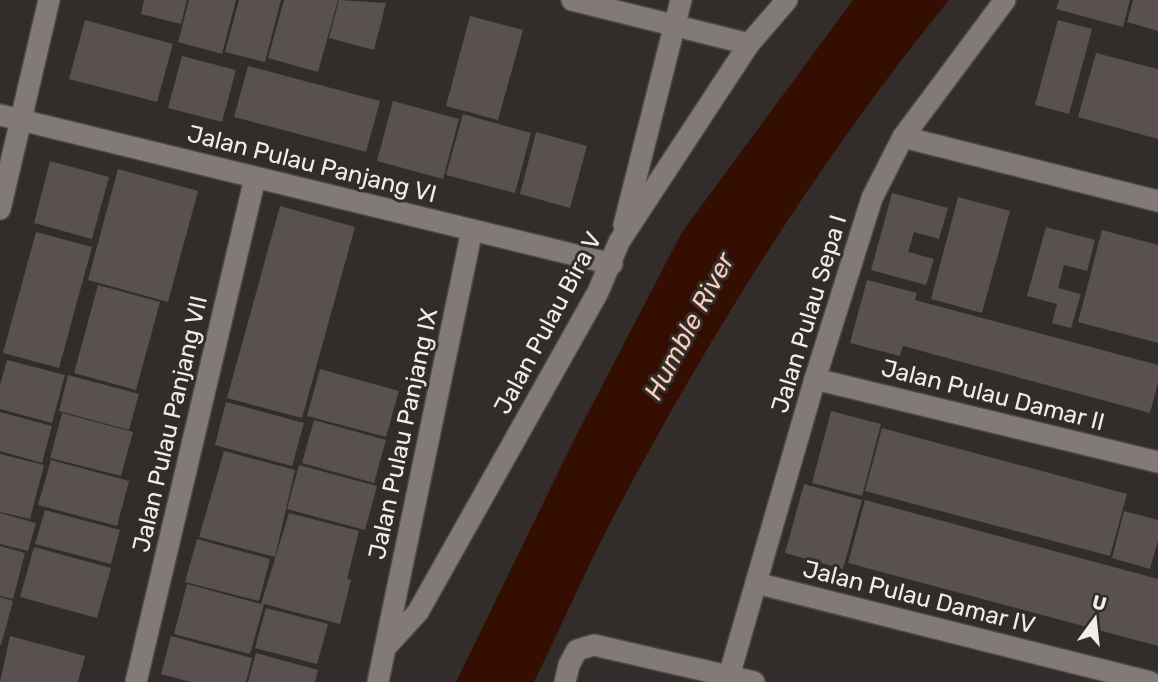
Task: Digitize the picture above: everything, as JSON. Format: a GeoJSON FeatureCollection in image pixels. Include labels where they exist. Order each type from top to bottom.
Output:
{"type":"FeatureCollection","features":[{"type":"Feature","properties":{"kind":"street"},"geometry":{"type":"LineString","coordinates":[[0,209],[10,118],[48,0]]}},
{"type":"Feature","properties":{"kind":"street"},"geometry":{"type":"LineString","coordinates":[[572,0],[748,44]]}},
{"type":"Feature","properties":{"kind":"street"},"geometry":{"type":"LineString","coordinates":[[620,243],[681,0]]}},
{"type":"Feature","properties":{"kind":"street","name":"Jalan Pulau Bira V"},"geometry":{"type":"LineString","coordinates":[[385,648],[418,612],[612,264],[620,243],[748,44],[787,0]]}},
{"type":"Feature","properties":{"kind":"street","name":"Jalan Pulau Sepa I"},"geometry":{"type":"LineString","coordinates":[[729,676],[872,198],[903,137],[1005,0]]}},
{"type":"Feature","properties":{"kind":"street","name":"Jalan Pulau Panjang VI"},"geometry":{"type":"LineString","coordinates":[[10,118],[612,264]]}},
{"type":"Feature","properties":{"kind":"street"},"geometry":{"type":"LineString","coordinates":[[903,137],[1158,201]]}},
{"type":"Feature","properties":{"kind":"street","name":"Jalan Pulau Panjang VII"},"geometry":{"type":"LineString","coordinates":[[136,682],[255,177]]}},
{"type":"Feature","properties":{"kind":"street","name":"Jalan Pulau Panjang IX"},"geometry":{"type":"LineString","coordinates":[[385,648],[472,230]]}},
{"type":"Feature","properties":{"kind":"street","name":"Jalan Pulau Damar II"},"geometry":{"type":"LineString","coordinates":[[816,379],[1158,462]]}},
{"type":"Feature","properties":{"kind":"street","name":"Jalan Pulau Damar IV"},"geometry":{"type":"LineString","coordinates":[[757,583],[1150,682]]}},
{"type":"Feature","properties":{"kind":"street"},"geometry":{"type":"LineString","coordinates":[[565,682],[569,665],[577,650],[594,645],[754,682]]}},
{"type":"Feature","properties":{"kind":"street"},"geometry":{"type":"LineString","coordinates":[[378,682],[385,648]]}},
{"type":"Feature","properties":{"kind":"water","name":"Humble River"},"geometry":{"type":"Polygon","coordinates":[[[853,0],[949,0],[856,121],[730,311],[617,510],[534,682],[456,682],[573,442],[682,232],[853,0]]]}},
{"type":"Feature","properties":{"kind":"building"},"geometry":{"type":"Polygon","coordinates":[[[144,0],[187,0],[181,24],[141,14],[144,0]]]}},
{"type":"Feature","properties":{"kind":"building"},"geometry":{"type":"Polygon","coordinates":[[[189,0],[236,0],[222,54],[178,42],[189,0]]]}},
{"type":"Feature","properties":{"kind":"building"},"geometry":{"type":"Polygon","coordinates":[[[239,0],[281,0],[265,62],[225,52],[239,0]]]}},
{"type":"Feature","properties":{"kind":"building"},"geometry":{"type":"Polygon","coordinates":[[[284,0],[338,0],[318,72],[268,58],[284,0]]]}},
{"type":"Feature","properties":{"kind":"building"},"geometry":{"type":"Polygon","coordinates":[[[339,0],[386,3],[374,50],[329,38],[339,0]]]}},
{"type":"Feature","properties":{"kind":"building"},"geometry":{"type":"Polygon","coordinates":[[[1059,0],[1130,0],[1123,27],[1056,9],[1059,0]]]}},
{"type":"Feature","properties":{"kind":"building"},"geometry":{"type":"Polygon","coordinates":[[[1133,0],[1158,0],[1158,31],[1127,22],[1133,0]]]}},
{"type":"Feature","properties":{"kind":"building"},"geometry":{"type":"Polygon","coordinates":[[[470,16],[523,30],[498,120],[446,106],[470,16]]]}},
{"type":"Feature","properties":{"kind":"building"},"geometry":{"type":"Polygon","coordinates":[[[85,20],[173,44],[157,102],[69,79],[85,20]]]}},
{"type":"Feature","properties":{"kind":"building"},"geometry":{"type":"Polygon","coordinates":[[[1058,20],[1092,29],[1069,114],[1035,105],[1058,20]]]}},
{"type":"Feature","properties":{"kind":"building"},"geometry":{"type":"Polygon","coordinates":[[[1096,53],[1158,69],[1158,139],[1078,117],[1096,53]]]}},
{"type":"Feature","properties":{"kind":"building"},"geometry":{"type":"Polygon","coordinates":[[[182,56],[236,70],[222,122],[168,108],[182,56]]]}},
{"type":"Feature","properties":{"kind":"building"},"geometry":{"type":"Polygon","coordinates":[[[248,66],[380,101],[366,152],[234,117],[248,66]]]}},
{"type":"Feature","properties":{"kind":"building"},"geometry":{"type":"Polygon","coordinates":[[[393,101],[459,119],[443,179],[377,161],[393,101]]]}},
{"type":"Feature","properties":{"kind":"building"},"geometry":{"type":"Polygon","coordinates":[[[463,114],[531,133],[515,193],[446,175],[463,114]]]}},
{"type":"Feature","properties":{"kind":"building"},"geometry":{"type":"Polygon","coordinates":[[[536,132],[587,146],[570,208],[520,194],[536,132]]]}},
{"type":"Feature","properties":{"kind":"building"},"geometry":{"type":"Polygon","coordinates":[[[50,161],[109,177],[92,239],[34,223],[50,161]]]}},
{"type":"Feature","properties":{"kind":"building"},"geometry":{"type":"Polygon","coordinates":[[[118,169],[198,191],[168,302],[88,280],[118,169]]]}},
{"type":"Feature","properties":{"kind":"building"},"geometry":{"type":"Polygon","coordinates":[[[892,193],[948,208],[939,239],[914,232],[908,252],[934,259],[926,285],[871,270],[892,193]]]}},
{"type":"Feature","properties":{"kind":"building"},"geometry":{"type":"Polygon","coordinates":[[[958,197],[1010,211],[982,313],[931,299],[958,197]]]}},
{"type":"Feature","properties":{"kind":"building"},"geometry":{"type":"Polygon","coordinates":[[[280,206],[355,227],[302,418],[227,398],[280,206]]]}},
{"type":"Feature","properties":{"kind":"building"},"geometry":{"type":"Polygon","coordinates":[[[1046,227],[1095,240],[1087,271],[1064,265],[1058,288],[1081,294],[1071,328],[1052,323],[1057,304],[1027,296],[1046,227]]]}},
{"type":"Feature","properties":{"kind":"building"},"geometry":{"type":"Polygon","coordinates":[[[1102,230],[1158,245],[1158,343],[1078,322],[1102,230]]]}},
{"type":"Feature","properties":{"kind":"building"},"geometry":{"type":"Polygon","coordinates":[[[36,232],[92,247],[59,368],[3,353],[36,232]]]}},
{"type":"Feature","properties":{"kind":"building"},"geometry":{"type":"Polygon","coordinates":[[[867,280],[917,293],[915,300],[1158,365],[1158,383],[1150,413],[903,346],[900,356],[850,343],[867,280]]]}},
{"type":"Feature","properties":{"kind":"building"},"geometry":{"type":"Polygon","coordinates":[[[98,285],[160,302],[136,390],[74,373],[98,285]]]}},
{"type":"Feature","properties":{"kind":"building"},"geometry":{"type":"Polygon","coordinates":[[[7,360],[65,375],[52,423],[0,409],[0,385],[7,360]]]}},
{"type":"Feature","properties":{"kind":"building"},"geometry":{"type":"Polygon","coordinates":[[[320,369],[399,391],[386,437],[307,416],[320,369]]]}},
{"type":"Feature","properties":{"kind":"building"},"geometry":{"type":"Polygon","coordinates":[[[68,375],[139,394],[129,430],[59,411],[68,375]]]}},
{"type":"Feature","properties":{"kind":"building"},"geometry":{"type":"Polygon","coordinates":[[[226,402],[304,423],[292,466],[215,445],[226,402]]]}},
{"type":"Feature","properties":{"kind":"building"},"geometry":{"type":"Polygon","coordinates":[[[831,411],[881,424],[862,496],[812,483],[831,411]]]}},
{"type":"Feature","properties":{"kind":"building"},"geometry":{"type":"Polygon","coordinates":[[[0,412],[52,426],[42,463],[0,451],[0,412]]]}},
{"type":"Feature","properties":{"kind":"building"},"geometry":{"type":"Polygon","coordinates":[[[62,413],[133,432],[121,476],[50,458],[62,413]]]}},
{"type":"Feature","properties":{"kind":"building"},"geometry":{"type":"Polygon","coordinates":[[[314,420],[386,440],[374,483],[302,463],[314,420]]]}},
{"type":"Feature","properties":{"kind":"building"},"geometry":{"type":"Polygon","coordinates":[[[882,428],[1127,494],[1110,556],[865,491],[882,428]]]}},
{"type":"Feature","properties":{"kind":"building"},"geometry":{"type":"Polygon","coordinates":[[[224,451],[295,470],[275,557],[199,537],[224,451]]]}},
{"type":"Feature","properties":{"kind":"building"},"geometry":{"type":"Polygon","coordinates":[[[0,454],[44,465],[30,519],[0,512],[0,454]]]}},
{"type":"Feature","properties":{"kind":"building"},"geometry":{"type":"Polygon","coordinates":[[[51,460],[129,481],[117,526],[38,505],[51,460]]]}},
{"type":"Feature","properties":{"kind":"building"},"geometry":{"type":"Polygon","coordinates":[[[299,465],[377,486],[365,530],[287,509],[299,465]]]}},
{"type":"Feature","properties":{"kind":"building"},"geometry":{"type":"Polygon","coordinates":[[[804,484],[862,500],[843,569],[785,553],[804,484]]]}},
{"type":"Feature","properties":{"kind":"building"},"geometry":{"type":"Polygon","coordinates":[[[865,500],[1158,579],[1158,646],[848,563],[865,500]]]}},
{"type":"Feature","properties":{"kind":"building"},"geometry":{"type":"Polygon","coordinates":[[[45,510],[120,530],[111,564],[35,544],[45,510]]]}},
{"type":"Feature","properties":{"kind":"building"},"geometry":{"type":"Polygon","coordinates":[[[1124,511],[1158,520],[1158,540],[1150,569],[1112,558],[1124,511]]]}},
{"type":"Feature","properties":{"kind":"building"},"geometry":{"type":"Polygon","coordinates":[[[0,513],[36,523],[28,551],[0,544],[0,513]]]}},
{"type":"Feature","properties":{"kind":"building"},"geometry":{"type":"Polygon","coordinates":[[[289,513],[359,531],[347,579],[351,580],[340,624],[264,604],[250,654],[174,634],[187,584],[261,604],[289,513]]]}},
{"type":"Feature","properties":{"kind":"building"},"geometry":{"type":"Polygon","coordinates":[[[197,539],[270,559],[259,601],[185,582],[197,539]]]}},
{"type":"Feature","properties":{"kind":"building"},"geometry":{"type":"Polygon","coordinates":[[[0,546],[25,553],[13,599],[0,596],[0,546]]]}},
{"type":"Feature","properties":{"kind":"building"},"geometry":{"type":"Polygon","coordinates":[[[34,547],[111,568],[97,618],[20,597],[34,547]]]}},
{"type":"Feature","properties":{"kind":"building"},"geometry":{"type":"Polygon","coordinates":[[[0,597],[13,601],[1,645],[0,645],[0,597]]]}},
{"type":"Feature","properties":{"kind":"building"},"geometry":{"type":"Polygon","coordinates":[[[266,608],[328,624],[317,664],[255,648],[266,608]]]}},
{"type":"Feature","properties":{"kind":"building"},"geometry":{"type":"Polygon","coordinates":[[[10,636],[85,656],[78,682],[0,682],[10,636]]]}},
{"type":"Feature","properties":{"kind":"building"},"geometry":{"type":"Polygon","coordinates":[[[171,636],[252,658],[246,682],[190,682],[161,674],[171,636]]]}},
{"type":"Feature","properties":{"kind":"building"},"geometry":{"type":"Polygon","coordinates":[[[256,653],[318,670],[315,682],[248,682],[256,653]]]}}]}
